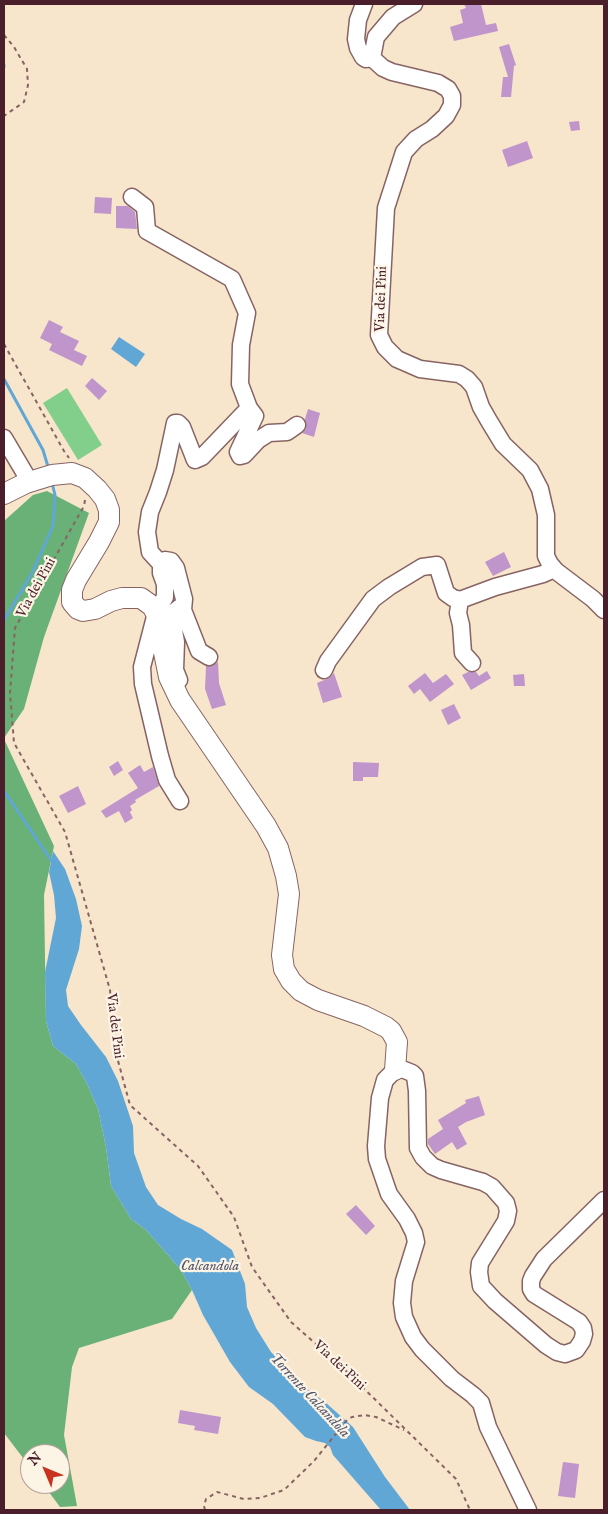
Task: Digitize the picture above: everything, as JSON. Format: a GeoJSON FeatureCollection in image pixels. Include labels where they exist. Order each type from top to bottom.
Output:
{"type":"FeatureCollection","features":[{"type":"Feature","properties":{"kind":"main road"},"geometry":{"type":"LineString","coordinates":[[4,494],[52,475],[78,475],[97,489],[105,499],[109,510],[109,522],[76,580],[72,590],[72,602],[78,609],[83,611],[94,609],[122,598],[135,597],[147,601],[156,613],[169,677],[180,700],[266,826],[278,848],[289,894],[282,955],[284,969],[301,991],[364,1016],[386,1027],[396,1042],[395,1070]]}},
{"type":"Feature","properties":{"kind":"street"},"geometry":{"type":"LineString","coordinates":[[364,4],[358,20],[356,38],[358,48],[366,59],[372,58],[376,37],[393,17],[414,4]]}},
{"type":"Feature","properties":{"kind":"street","name":"Via dei Pini"},"geometry":{"type":"LineString","coordinates":[[372,58],[383,68],[392,72],[438,83],[448,89],[452,96],[452,105],[446,116],[432,129],[416,139],[404,152],[386,208],[379,335],[385,347],[397,359],[420,369],[459,374],[474,387],[488,421],[503,444],[530,470],[540,489],[546,515],[546,556],[554,569]]}},
{"type":"Feature","properties":{"kind":"street"},"geometry":{"type":"LineString","coordinates":[[132,197],[145,206],[147,231],[232,279],[247,313],[241,345],[240,384],[249,408],[255,416],[238,452],[240,456],[244,456],[258,440],[269,433],[287,432],[297,425]]}},
{"type":"Feature","properties":{"kind":"street"},"geometry":{"type":"LineString","coordinates":[[180,801],[167,780],[143,684],[142,667],[156,613],[165,597],[165,584],[161,573],[161,564],[150,552],[147,532],[150,512],[165,470],[175,423],[178,422],[182,427],[195,460],[202,457],[249,408]]}},
{"type":"Feature","properties":{"kind":"street"},"geometry":{"type":"LineString","coordinates":[[4,438],[10,460],[28,483]]}},
{"type":"Feature","properties":{"kind":"street"},"geometry":{"type":"LineString","coordinates":[[161,564],[166,560],[171,561],[176,568],[184,600],[183,607],[199,651],[209,658]]}},
{"type":"Feature","properties":{"kind":"street"},"geometry":{"type":"LineString","coordinates":[[324,670],[328,661],[373,599],[422,567],[437,565],[446,593],[460,600],[494,586],[543,574],[554,569],[593,599],[604,610]]}},
{"type":"Feature","properties":{"kind":"street"},"geometry":{"type":"LineString","coordinates":[[460,600],[458,613],[463,653],[472,663]]}},
{"type":"Feature","properties":{"kind":"street"},"geometry":{"type":"LineString","coordinates":[[183,607],[173,613],[172,618],[176,642],[176,670],[196,724]]}},
{"type":"Feature","properties":{"kind":"street"},"geometry":{"type":"LineString","coordinates":[[528,1510],[488,1427],[480,1403],[473,1395],[452,1379],[422,1349],[413,1337],[404,1317],[402,1303],[404,1282],[416,1242],[407,1219],[389,1194],[377,1159],[376,1146],[382,1089],[385,1080],[395,1070],[402,1069],[412,1073],[416,1080],[418,1148],[423,1158],[432,1166],[441,1170],[482,1182],[492,1187],[506,1203],[508,1211],[506,1221],[480,1263],[479,1272],[482,1286],[495,1301],[546,1345],[557,1352],[565,1354],[576,1350],[582,1341],[583,1328],[579,1322],[534,1294],[531,1289],[532,1276],[544,1259],[604,1200]]}},
{"type":"Feature","properties":{"kind":"path"},"geometry":{"type":"LineString","coordinates":[[4,35],[27,68],[28,85],[24,102],[4,116]]}},
{"type":"Feature","properties":{"kind":"path"},"geometry":{"type":"LineString","coordinates":[[4,344],[64,451]]}},
{"type":"Feature","properties":{"kind":"path","name":"Via dei Pini"},"geometry":{"type":"LineString","coordinates":[[78,475],[84,506],[15,628],[10,693],[14,743],[65,832],[110,990],[114,1046],[130,1105],[198,1166],[234,1217],[252,1267],[291,1322],[342,1368],[456,1479],[470,1510]]}},
{"type":"Feature","properties":{"kind":"path"},"geometry":{"type":"LineString","coordinates":[[205,1510],[206,1499],[217,1492],[244,1499],[260,1498],[284,1490],[314,1461],[347,1420],[352,1417],[365,1415],[376,1417],[406,1431]]}},
{"type":"Feature","properties":{"kind":"green space"},"geometry":{"type":"Polygon","coordinates":[[[67,388],[102,445],[78,460],[43,403],[67,388]]]}},
{"type":"Feature","properties":{"kind":"green space"},"geometry":{"type":"Polygon","coordinates":[[[47,491],[89,513],[44,637],[24,709],[4,738],[4,521],[33,495],[47,491]]]}},
{"type":"Feature","properties":{"kind":"green space"},"geometry":{"type":"Polygon","coordinates":[[[4,739],[54,846],[44,895],[46,1021],[53,1046],[76,1064],[98,1109],[106,1147],[111,1186],[131,1219],[146,1230],[181,1270],[192,1290],[172,1319],[79,1348],[72,1367],[64,1435],[66,1444],[20,1444],[20,1454],[4,1433],[4,739]]]}},
{"type":"Feature","properties":{"kind":"green space"},"geometry":{"type":"Polygon","coordinates":[[[70,1468],[77,1506],[60,1507],[50,1494],[70,1494],[70,1468]]]}},
{"type":"Feature","properties":{"kind":"water"},"geometry":{"type":"Polygon","coordinates":[[[119,337],[145,354],[136,367],[111,349],[119,337]]]}},
{"type":"Feature","properties":{"kind":"water","name":"Calcandola"},"geometry":{"type":"Polygon","coordinates":[[[53,851],[65,869],[76,899],[82,926],[79,949],[66,990],[68,1006],[106,1057],[118,1081],[133,1126],[134,1153],[146,1187],[158,1205],[202,1229],[232,1250],[245,1284],[247,1307],[256,1328],[271,1352],[306,1388],[353,1427],[385,1477],[410,1510],[381,1510],[333,1455],[330,1447],[325,1443],[305,1437],[273,1404],[249,1387],[230,1362],[203,1315],[181,1270],[146,1230],[131,1219],[111,1186],[106,1147],[98,1109],[76,1064],[53,1046],[46,1021],[45,972],[56,918],[49,872],[53,851]]]}},
{"type":"Feature","properties":{"kind":"building"},"geometry":{"type":"Polygon","coordinates":[[[464,4],[481,4],[486,25],[496,23],[498,31],[454,41],[450,27],[463,23],[460,10],[466,8],[464,4]]]}},
{"type":"Feature","properties":{"kind":"building"},"geometry":{"type":"Polygon","coordinates":[[[509,44],[516,65],[514,66],[511,97],[501,97],[503,77],[508,77],[499,47],[509,44]]]}},
{"type":"Feature","properties":{"kind":"building"},"geometry":{"type":"Polygon","coordinates":[[[579,121],[580,130],[571,131],[569,122],[579,121]]]}},
{"type":"Feature","properties":{"kind":"building"},"geometry":{"type":"Polygon","coordinates":[[[527,141],[533,158],[508,167],[502,150],[527,141]]]}},
{"type":"Feature","properties":{"kind":"building"},"geometry":{"type":"Polygon","coordinates":[[[95,197],[112,198],[111,214],[94,213],[95,197]]]}},
{"type":"Feature","properties":{"kind":"building"},"geometry":{"type":"Polygon","coordinates":[[[116,206],[128,206],[135,212],[137,229],[116,228],[116,206]]]}},
{"type":"Feature","properties":{"kind":"building"},"geometry":{"type":"Polygon","coordinates":[[[49,320],[63,327],[60,332],[79,341],[74,350],[87,356],[82,366],[49,350],[52,344],[40,338],[49,320]]]}},
{"type":"Feature","properties":{"kind":"building"},"geometry":{"type":"Polygon","coordinates":[[[92,378],[107,391],[99,400],[85,386],[92,378]]]}},
{"type":"Feature","properties":{"kind":"building"},"geometry":{"type":"Polygon","coordinates":[[[308,409],[320,413],[314,437],[302,433],[306,429],[305,419],[308,409]]]}},
{"type":"Feature","properties":{"kind":"building"},"geometry":{"type":"Polygon","coordinates":[[[504,552],[511,567],[493,576],[485,562],[504,552]]]}},
{"type":"Feature","properties":{"kind":"building"},"geometry":{"type":"Polygon","coordinates":[[[218,662],[219,683],[226,705],[212,709],[205,689],[206,666],[213,666],[218,662]]]}},
{"type":"Feature","properties":{"kind":"building"},"geometry":{"type":"Polygon","coordinates":[[[487,671],[491,678],[471,690],[462,675],[468,672],[476,672],[479,676],[487,671]]]}},
{"type":"Feature","properties":{"kind":"building"},"geometry":{"type":"Polygon","coordinates":[[[334,673],[342,697],[323,703],[317,683],[329,678],[334,673]]]}},
{"type":"Feature","properties":{"kind":"building"},"geometry":{"type":"Polygon","coordinates":[[[425,673],[433,683],[446,674],[454,684],[430,702],[420,689],[414,694],[408,686],[425,673]]]}},
{"type":"Feature","properties":{"kind":"building"},"geometry":{"type":"Polygon","coordinates":[[[524,674],[525,686],[514,686],[513,675],[524,674]]]}},
{"type":"Feature","properties":{"kind":"building"},"geometry":{"type":"Polygon","coordinates":[[[454,704],[461,718],[448,725],[441,710],[454,704]]]}},
{"type":"Feature","properties":{"kind":"building"},"geometry":{"type":"Polygon","coordinates":[[[118,761],[123,770],[114,776],[109,767],[118,761]]]}},
{"type":"Feature","properties":{"kind":"building"},"geometry":{"type":"Polygon","coordinates":[[[353,762],[379,763],[378,777],[363,777],[363,781],[353,781],[353,762]]]}},
{"type":"Feature","properties":{"kind":"building"},"geometry":{"type":"Polygon","coordinates":[[[140,765],[144,772],[153,767],[159,786],[135,800],[136,802],[130,806],[133,818],[125,823],[119,811],[106,818],[101,811],[138,788],[128,773],[140,765]]]}},
{"type":"Feature","properties":{"kind":"building"},"geometry":{"type":"Polygon","coordinates":[[[78,786],[86,804],[68,813],[59,796],[78,786]]]}},
{"type":"Feature","properties":{"kind":"building"},"geometry":{"type":"Polygon","coordinates":[[[479,1096],[485,1115],[458,1127],[467,1144],[457,1150],[452,1142],[435,1154],[428,1144],[428,1139],[443,1129],[438,1120],[466,1103],[465,1100],[479,1096]]]}},
{"type":"Feature","properties":{"kind":"building"},"geometry":{"type":"Polygon","coordinates":[[[356,1205],[375,1226],[366,1235],[346,1214],[356,1205]]]}},
{"type":"Feature","properties":{"kind":"building"},"geometry":{"type":"Polygon","coordinates":[[[180,1410],[221,1417],[218,1434],[194,1430],[195,1426],[178,1423],[180,1410]]]}},
{"type":"Feature","properties":{"kind":"building"},"geometry":{"type":"Polygon","coordinates":[[[563,1462],[579,1464],[575,1498],[558,1496],[563,1462]]]}},
{"type":"Feature","properties":{"kind":"waterway","name":"Torrente Calcandola"},"geometry":{"type":"LineString","coordinates":[[4,379],[43,450],[49,470]]}},
{"type":"Feature","properties":{"kind":"waterway","name":"Torrente Calcandola"},"geometry":{"type":"LineString","coordinates":[[4,620],[32,573],[53,526],[55,495],[52,483]]}},
{"type":"Feature","properties":{"kind":"waterway","name":"Torrente Calcandola"},"geometry":{"type":"LineString","coordinates":[[4,791],[53,863]]}}]}
